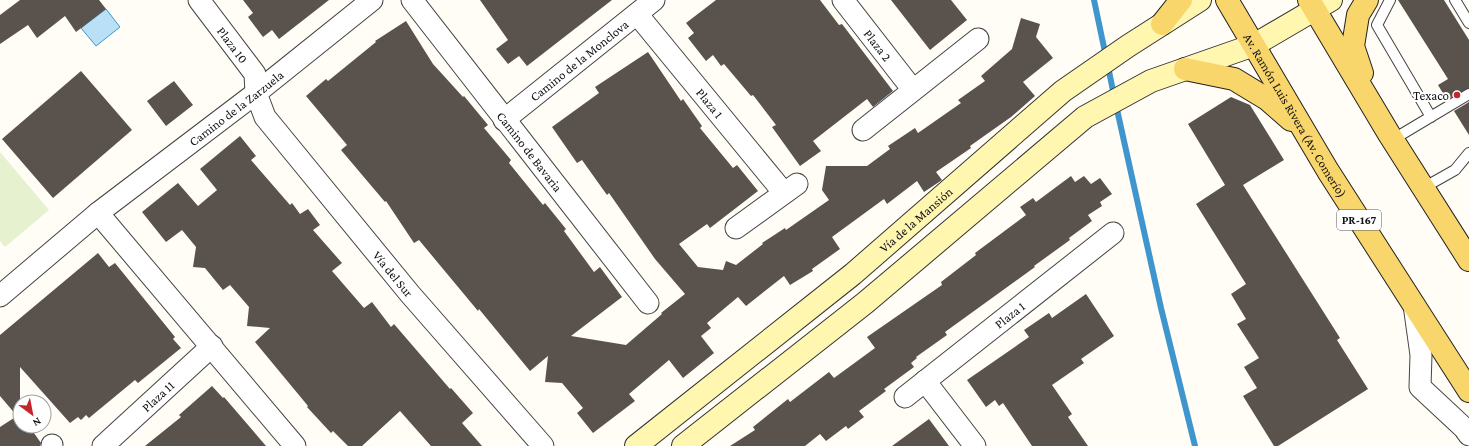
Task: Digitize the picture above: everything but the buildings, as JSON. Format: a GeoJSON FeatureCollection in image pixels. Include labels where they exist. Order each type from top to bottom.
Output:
{"type":"FeatureCollection","features":[{"type":"Feature","properties":{"kind":"main road"},"geometry":{"type":"LineString","coordinates":[[1162,24],[1181,0]]}},
{"type":"Feature","properties":{"kind":"main road","name":"Av. Ramón Luis Rivera (Av. Comerío)"},"geometry":{"type":"LineString","coordinates":[[1227,0],[1328,171],[1469,391]]}},
{"type":"Feature","properties":{"kind":"main road"},"geometry":{"type":"LineString","coordinates":[[1367,0],[1358,15],[1353,46],[1376,114]]}},
{"type":"Feature","properties":{"kind":"main road"},"geometry":{"type":"LineString","coordinates":[[1318,3],[1376,114],[1469,260]]}},
{"type":"Feature","properties":{"kind":"main road"},"geometry":{"type":"LineString","coordinates":[[1185,69],[1234,79],[1267,99],[1306,134]]}},
{"type":"Feature","properties":{"kind":"street","name":"Plaza 10"},"geometry":{"type":"LineString","coordinates":[[199,0],[256,74],[256,93]]}},
{"type":"Feature","properties":{"kind":"street","name":"Camino de la Zarzuela"},"geometry":{"type":"LineString","coordinates":[[0,296],[98,213],[256,93],[372,0]]}},
{"type":"Feature","properties":{"kind":"street","name":"Camino de Bavaria"},"geometry":{"type":"LineString","coordinates":[[412,0],[648,303]]}},
{"type":"Feature","properties":{"kind":"street","name":"Camino de la Monclova"},"geometry":{"type":"LineString","coordinates":[[504,120],[654,0]]}},
{"type":"Feature","properties":{"kind":"street","name":"Plaza 2"},"geometry":{"type":"LineString","coordinates":[[843,0],[913,90]]}},
{"type":"Feature","properties":{"kind":"street","name":"Vía de la Mansión"},"geometry":{"type":"LineString","coordinates":[[636,446],[853,274],[1062,91],[1118,52],[1200,0]]}},
{"type":"Feature","properties":{"kind":"street"},"geometry":{"type":"LineString","coordinates":[[683,446],[866,303],[1085,117],[1151,81],[1254,45],[1318,3]]}},
{"type":"Feature","properties":{"kind":"street","name":"Plaza 1"},"geometry":{"type":"LineString","coordinates":[[637,14],[791,189],[736,228]]}},
{"type":"Feature","properties":{"kind":"street"},"geometry":{"type":"LineString","coordinates":[[863,130],[978,39]]}},
{"type":"Feature","properties":{"kind":"street","name":"Vía del Sur"},"geometry":{"type":"LineString","coordinates":[[256,93],[265,117],[410,294],[543,446]]}},
{"type":"Feature","properties":{"kind":"street"},"geometry":{"type":"LineString","coordinates":[[98,213],[295,446]]}},
{"type":"Feature","properties":{"kind":"street","name":"Plaza 1"},"geometry":{"type":"LineString","coordinates":[[905,397],[1113,233]]}},
{"type":"Feature","properties":{"kind":"street"},"geometry":{"type":"LineString","coordinates":[[1414,305],[1422,355],[1420,387],[1464,428],[1469,436]]}},
{"type":"Feature","properties":{"kind":"street","name":"Plaza 11"},"geometry":{"type":"LineString","coordinates":[[103,446],[212,346]]}},
{"type":"Feature","properties":{"kind":"street"},"geometry":{"type":"LineString","coordinates":[[925,381],[975,446]]}},
{"type":"Feature","properties":{"kind":"lane"},"geometry":{"type":"LineString","coordinates":[[1390,0],[1377,25],[1431,117]]}},
{"type":"Feature","properties":{"kind":"lane"},"geometry":{"type":"LineString","coordinates":[[1455,0],[1469,23]]}},
{"type":"Feature","properties":{"kind":"lane"},"geometry":{"type":"LineString","coordinates":[[1392,140],[1469,94]]}},
{"type":"Feature","properties":{"kind":"lane"},"geometry":{"type":"LineString","coordinates":[[1423,188],[1455,170],[1469,153]]}},
{"type":"Feature","properties":{"kind":"green space"},"geometry":{"type":"Polygon","coordinates":[[[0,152],[49,210],[5,247],[0,241],[0,152]]]}},
{"type":"Feature","properties":{"kind":"water"},"geometry":{"type":"Polygon","coordinates":[[[106,9],[120,27],[96,46],[81,28],[106,9]]]}},
{"type":"Feature","properties":{"kind":"waterway"},"geometry":{"type":"LineString","coordinates":[[1094,0],[1106,57]]}},
{"type":"Feature","properties":{"kind":"waterway"},"geometry":{"type":"LineString","coordinates":[[1108,66],[1114,96]]}},
{"type":"Feature","properties":{"kind":"waterway"},"geometry":{"type":"LineString","coordinates":[[1116,105],[1161,308],[1195,446]]}},
{"type":"Feature","properties":{"kind":"place","name":"Texaco"},"geometry":{"type":"Point","coordinates":[1457,95]}}]}
